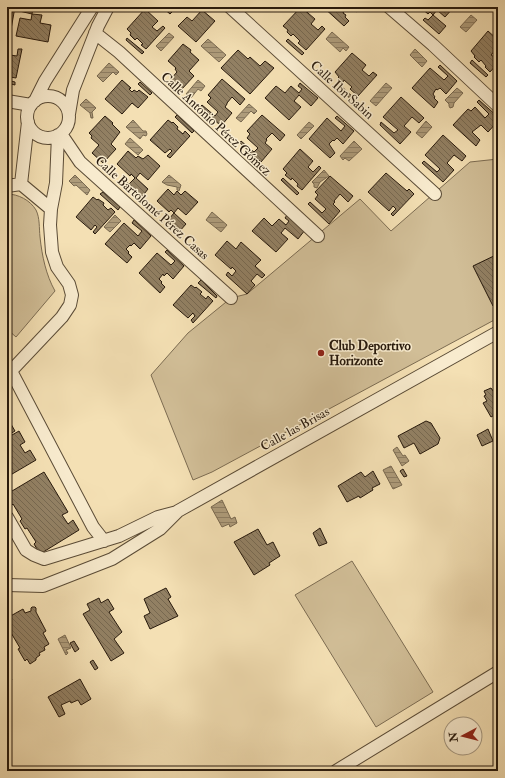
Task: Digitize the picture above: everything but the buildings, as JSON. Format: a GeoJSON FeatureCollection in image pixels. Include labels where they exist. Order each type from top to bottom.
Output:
{"type":"FeatureCollection","features":[{"type":"Feature","properties":{"kind":"street"},"geometry":{"type":"LineString","coordinates":[[21,184],[28,111],[45,81],[92,7]]}},
{"type":"Feature","properties":{"kind":"street"},"geometry":{"type":"LineString","coordinates":[[28,122],[34,133],[39,136],[50,138],[60,134],[66,128],[69,121],[73,90],[108,7]]}},
{"type":"Feature","properties":{"kind":"street","name":"Calle Ibn Sabin"},"geometry":{"type":"LineString","coordinates":[[230,7],[435,194]]}},
{"type":"Feature","properties":{"kind":"street"},"geometry":{"type":"LineString","coordinates":[[389,7],[498,106]]}},
{"type":"Feature","properties":{"kind":"street","name":"Calle Antonio Pérez Gómez"},"geometry":{"type":"LineString","coordinates":[[96,33],[318,236]]}},
{"type":"Feature","properties":{"kind":"street"},"geometry":{"type":"LineString","coordinates":[[7,101],[33,103],[49,96],[62,102],[69,114]]}},
{"type":"Feature","properties":{"kind":"street"},"geometry":{"type":"LineString","coordinates":[[60,134],[56,182],[51,209],[50,225],[52,252],[57,268],[69,284],[72,295],[70,305],[62,317],[9,368],[94,527],[104,541]]}},
{"type":"Feature","properties":{"kind":"street","name":"Calle Bartolomé Pérez Casas"},"geometry":{"type":"LineString","coordinates":[[60,134],[80,162],[231,298]]}},
{"type":"Feature","properties":{"kind":"street"},"geometry":{"type":"LineString","coordinates":[[7,186],[21,184],[51,209]]}},
{"type":"Feature","properties":{"kind":"street","name":"Calle las Brisas"},"geometry":{"type":"LineString","coordinates":[[7,585],[43,586],[112,559],[160,530],[178,511],[498,332]]}},
{"type":"Feature","properties":{"kind":"street"},"geometry":{"type":"LineString","coordinates":[[7,517],[26,550],[34,556],[44,559],[119,536],[158,517],[178,511]]}},
{"type":"Feature","properties":{"kind":"street"},"geometry":{"type":"LineString","coordinates":[[336,771],[498,672]]}},
{"type":"Feature","properties":{"kind":"shaded area"},"geometry":{"type":"Polygon","coordinates":[[[471,15],[477,20],[466,32],[460,27],[471,15]]]}},
{"type":"Feature","properties":{"kind":"shaded area"},"geometry":{"type":"Polygon","coordinates":[[[332,32],[349,47],[346,51],[343,48],[340,52],[326,39],[332,32]]]}},
{"type":"Feature","properties":{"kind":"shaded area"},"geometry":{"type":"Polygon","coordinates":[[[169,33],[174,37],[161,51],[156,46],[169,33]]]}},
{"type":"Feature","properties":{"kind":"shaded area"},"geometry":{"type":"Polygon","coordinates":[[[208,39],[226,55],[219,62],[201,46],[208,39]]]}},
{"type":"Feature","properties":{"kind":"shaded area"},"geometry":{"type":"Polygon","coordinates":[[[415,49],[427,61],[422,67],[410,55],[415,49]]]}},
{"type":"Feature","properties":{"kind":"shaded area"},"geometry":{"type":"Polygon","coordinates":[[[109,63],[119,72],[116,75],[113,72],[103,82],[97,76],[109,63]]]}},
{"type":"Feature","properties":{"kind":"shaded area"},"geometry":{"type":"Polygon","coordinates":[[[198,80],[205,86],[201,91],[198,89],[191,98],[186,94],[198,80]]]}},
{"type":"Feature","properties":{"kind":"shaded area"},"geometry":{"type":"Polygon","coordinates":[[[386,83],[392,88],[376,106],[370,101],[386,83]]]}},
{"type":"Feature","properties":{"kind":"shaded area"},"geometry":{"type":"Polygon","coordinates":[[[457,88],[463,93],[454,103],[453,107],[450,108],[449,104],[445,100],[457,88]]]}},
{"type":"Feature","properties":{"kind":"shaded area"},"geometry":{"type":"Polygon","coordinates":[[[86,99],[96,108],[92,112],[93,118],[91,118],[90,113],[80,105],[86,99]]]}},
{"type":"Feature","properties":{"kind":"shaded area"},"geometry":{"type":"Polygon","coordinates":[[[249,104],[257,111],[254,114],[251,111],[241,122],[236,118],[249,104]]]}},
{"type":"Feature","properties":{"kind":"shaded area"},"geometry":{"type":"Polygon","coordinates":[[[133,120],[143,131],[146,131],[146,136],[143,135],[140,139],[126,127],[133,120]]]}},
{"type":"Feature","properties":{"kind":"shaded area"},"geometry":{"type":"Polygon","coordinates":[[[426,121],[432,127],[422,138],[416,133],[426,121]]]}},
{"type":"Feature","properties":{"kind":"shaded area"},"geometry":{"type":"Polygon","coordinates":[[[309,122],[314,126],[301,139],[297,135],[309,122]]]}},
{"type":"Feature","properties":{"kind":"shaded area"},"geometry":{"type":"Polygon","coordinates":[[[130,138],[143,150],[138,155],[125,144],[130,138]]]}},
{"type":"Feature","properties":{"kind":"shaded area"},"geometry":{"type":"Polygon","coordinates":[[[354,141],[362,149],[349,161],[345,158],[343,160],[340,156],[354,141]]]}},
{"type":"Feature","properties":{"kind":"shaded area","name":"Club Deportivo Horizonte"},"geometry":{"type":"Polygon","coordinates":[[[498,159],[498,318],[212,472],[193,480],[151,375],[188,333],[231,298],[247,294],[360,199],[391,231],[470,162],[498,159]]]}},
{"type":"Feature","properties":{"kind":"shaded area"},"geometry":{"type":"Polygon","coordinates":[[[324,170],[329,176],[320,182],[317,188],[314,187],[312,182],[324,170]]]}},
{"type":"Feature","properties":{"kind":"shaded area"},"geometry":{"type":"Polygon","coordinates":[[[75,175],[90,190],[87,195],[69,181],[75,175]]]}},
{"type":"Feature","properties":{"kind":"shaded area"},"geometry":{"type":"Polygon","coordinates":[[[169,175],[181,185],[179,191],[177,190],[177,187],[167,185],[162,182],[169,175]]]}},
{"type":"Feature","properties":{"kind":"shaded area"},"geometry":{"type":"Polygon","coordinates":[[[7,194],[23,198],[36,210],[39,220],[43,258],[55,291],[16,337],[7,329],[7,194]]]}},
{"type":"Feature","properties":{"kind":"shaded area"},"geometry":{"type":"Polygon","coordinates":[[[212,212],[227,225],[221,232],[206,220],[212,212]]]}},
{"type":"Feature","properties":{"kind":"shaded area"},"geometry":{"type":"Polygon","coordinates":[[[115,215],[121,221],[110,232],[104,227],[115,215]]]}},
{"type":"Feature","properties":{"kind":"shaded area"},"geometry":{"type":"Polygon","coordinates":[[[397,447],[403,456],[405,455],[409,461],[402,466],[393,450],[397,447]]]}},
{"type":"Feature","properties":{"kind":"shaded area"},"geometry":{"type":"Polygon","coordinates":[[[391,466],[402,485],[393,489],[383,470],[391,466]]]}},
{"type":"Feature","properties":{"kind":"shaded area"},"geometry":{"type":"Polygon","coordinates":[[[222,500],[231,519],[235,517],[237,523],[230,527],[229,524],[222,527],[211,507],[222,500]]]}},
{"type":"Feature","properties":{"kind":"shaded area"},"geometry":{"type":"Polygon","coordinates":[[[352,561],[433,692],[376,727],[295,595],[352,561]]]}},
{"type":"Feature","properties":{"kind":"shaded area"},"geometry":{"type":"Polygon","coordinates":[[[65,635],[71,648],[66,650],[68,653],[66,655],[58,639],[65,635]]]}},
{"type":"Feature","properties":{"kind":"place","name":"Club Deportivo Horizonte"},"geometry":{"type":"Point","coordinates":[321,353]}}]}
